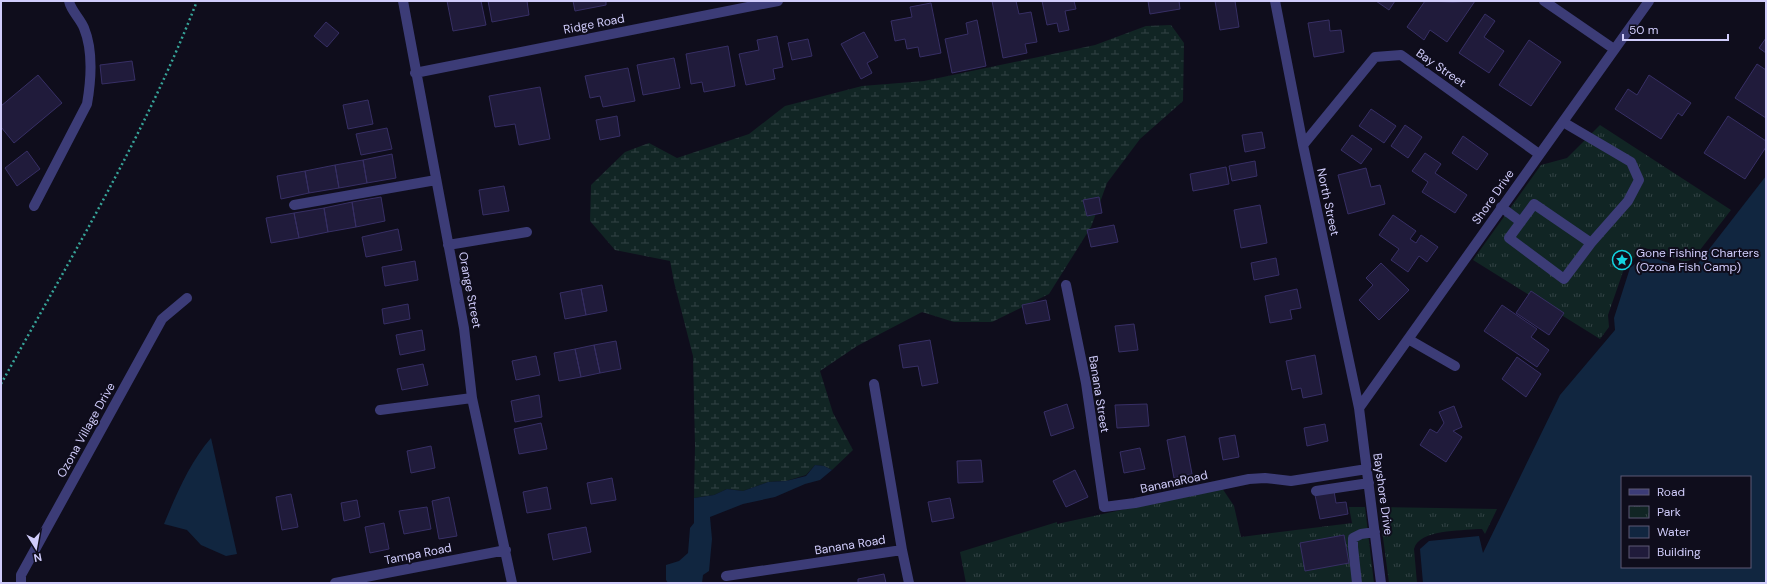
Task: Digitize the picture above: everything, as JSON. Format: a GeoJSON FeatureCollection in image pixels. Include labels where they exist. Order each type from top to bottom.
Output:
{"type":"FeatureCollection","features":[{"type":"Feature","properties":{"kind":"street"},"geometry":{"type":"LineString","coordinates":[[34,206],[87,104],[91,69],[84,28],[69,1]]}},
{"type":"Feature","properties":{"kind":"street","name":"Orange Street"},"geometry":{"type":"LineString","coordinates":[[402,1],[464,328],[472,398],[512,583]]}},
{"type":"Feature","properties":{"kind":"street","name":"Ridge Road"},"geometry":{"type":"LineString","coordinates":[[415,72],[778,1]]}},
{"type":"Feature","properties":{"kind":"street","name":"North Street"},"geometry":{"type":"LineString","coordinates":[[1275,1],[1303,144],[1359,408]]}},
{"type":"Feature","properties":{"kind":"street"},"geometry":{"type":"LineString","coordinates":[[1544,1],[1614,49]]}},
{"type":"Feature","properties":{"kind":"street","name":"Shore Drive"},"geometry":{"type":"LineString","coordinates":[[1359,408],[1649,1]]}},
{"type":"Feature","properties":{"kind":"street","name":"Bay Street"},"geometry":{"type":"LineString","coordinates":[[1303,144],[1375,57],[1401,55],[1539,154]]}},
{"type":"Feature","properties":{"kind":"street"},"geometry":{"type":"LineString","coordinates":[[1563,122],[1630,162],[1639,180],[1628,201],[1591,243],[1564,279],[1509,238],[1534,204],[1591,243]]}},
{"type":"Feature","properties":{"kind":"street"},"geometry":{"type":"LineString","coordinates":[[294,205],[436,180]]}},
{"type":"Feature","properties":{"kind":"street"},"geometry":{"type":"LineString","coordinates":[[1501,207],[1521,222]]}},
{"type":"Feature","properties":{"kind":"street"},"geometry":{"type":"LineString","coordinates":[[448,245],[527,232]]}},
{"type":"Feature","properties":{"kind":"street","name":"Banana Street"},"geometry":{"type":"LineString","coordinates":[[1066,285],[1086,383],[1104,507]]}},
{"type":"Feature","properties":{"kind":"street","name":"Ozona Village Drive"},"geometry":{"type":"LineString","coordinates":[[21,583],[21,575],[162,318],[187,298]]}},
{"type":"Feature","properties":{"kind":"street"},"geometry":{"type":"LineString","coordinates":[[1408,339],[1455,366]]}},
{"type":"Feature","properties":{"kind":"street"},"geometry":{"type":"LineString","coordinates":[[874,384],[909,583]]}},
{"type":"Feature","properties":{"kind":"street"},"geometry":{"type":"LineString","coordinates":[[380,410],[472,398]]}},
{"type":"Feature","properties":{"kind":"street","name":"Bayshore Drive"},"geometry":{"type":"LineString","coordinates":[[1359,408],[1381,583]]}},
{"type":"Feature","properties":{"kind":"street","name":"BananaRoad"},"geometry":{"type":"LineString","coordinates":[[1104,507],[1135,503],[1249,479],[1265,478],[1291,481],[1367,469]]}},
{"type":"Feature","properties":{"kind":"street"},"geometry":{"type":"LineString","coordinates":[[1316,491],[1369,483]]}},
{"type":"Feature","properties":{"kind":"street"},"geometry":{"type":"LineString","coordinates":[[1357,583],[1353,538],[1361,534],[1375,532]]}},
{"type":"Feature","properties":{"kind":"street","name":"Tampa Road"},"geometry":{"type":"LineString","coordinates":[[335,583],[506,550]]}},
{"type":"Feature","properties":{"kind":"street","name":"Banana Road"},"geometry":{"type":"LineString","coordinates":[[726,576],[802,566],[902,550]]}},
{"type":"Feature","properties":{"kind":"path"},"geometry":{"type":"LineString","coordinates":[[1,384],[136,139],[174,57],[197,1]]}},
{"type":"Feature","properties":{"kind":"green space"},"geometry":{"type":"Polygon","coordinates":[[[1171,25],[1184,43],[1183,101],[1140,139],[1107,183],[1091,227],[1049,294],[992,322],[954,322],[922,312],[857,346],[820,371],[833,413],[853,450],[832,470],[824,466],[815,465],[806,475],[786,481],[768,482],[743,491],[727,489],[714,495],[694,498],[695,446],[693,356],[670,261],[615,250],[590,221],[591,185],[625,152],[649,143],[677,158],[749,134],[785,106],[862,86],[924,81],[1095,45],[1146,26],[1171,25]]]}},
{"type":"Feature","properties":{"kind":"green space"},"geometry":{"type":"Polygon","coordinates":[[[1600,125],[1731,210],[1693,259],[1685,262],[1645,248],[1625,266],[1608,315],[1609,327],[1600,339],[1473,260],[1541,165],[1567,158],[1600,125]]]}},
{"type":"Feature","properties":{"kind":"green space"},"geometry":{"type":"Polygon","coordinates":[[[1222,488],[1234,506],[1241,537],[1352,523],[1349,507],[1365,507],[1374,583],[966,583],[960,552],[1057,522],[1057,524],[1222,488]]]}},
{"type":"Feature","properties":{"kind":"green space"},"geometry":{"type":"Polygon","coordinates":[[[1379,507],[1497,509],[1485,534],[1482,529],[1442,532],[1432,534],[1417,542],[1414,549],[1417,583],[1389,583],[1379,507]]]}},
{"type":"Feature","properties":{"kind":"water"},"geometry":{"type":"Polygon","coordinates":[[[1766,176],[1766,583],[1423,583],[1420,549],[1429,541],[1479,536],[1483,553],[1560,395],[1615,330],[1614,318],[1630,268],[1646,255],[1685,269],[1696,266],[1766,176]]]}},
{"type":"Feature","properties":{"kind":"water"},"geometry":{"type":"Polygon","coordinates":[[[211,438],[237,554],[226,556],[201,545],[187,530],[164,524],[196,457],[211,438]]]}},
{"type":"Feature","properties":{"kind":"water"},"geometry":{"type":"Polygon","coordinates":[[[815,465],[824,466],[832,470],[820,480],[805,484],[775,497],[743,504],[710,517],[712,539],[709,571],[703,575],[702,583],[668,583],[666,580],[666,565],[679,561],[688,553],[690,528],[694,523],[694,498],[714,495],[727,489],[743,491],[768,482],[786,481],[806,476],[815,465]]]}},
{"type":"Feature","properties":{"kind":"building"},"geometry":{"type":"Polygon","coordinates":[[[447,1],[481,1],[486,25],[453,31],[447,1]]]}},
{"type":"Feature","properties":{"kind":"building"},"geometry":{"type":"Polygon","coordinates":[[[488,1],[527,1],[529,15],[492,22],[488,1]]]}},
{"type":"Feature","properties":{"kind":"building"},"geometry":{"type":"Polygon","coordinates":[[[573,1],[606,1],[606,5],[575,11],[573,1]]]}},
{"type":"Feature","properties":{"kind":"building"},"geometry":{"type":"Polygon","coordinates":[[[992,1],[1016,1],[1019,14],[1031,12],[1037,42],[1025,44],[1027,53],[1003,58],[992,1]]]}},
{"type":"Feature","properties":{"kind":"building"},"geometry":{"type":"Polygon","coordinates":[[[1042,1],[1074,1],[1076,9],[1065,11],[1069,30],[1059,32],[1057,23],[1047,25],[1042,1]]]}},
{"type":"Feature","properties":{"kind":"building"},"geometry":{"type":"Polygon","coordinates":[[[1148,1],[1179,1],[1180,9],[1150,14],[1148,1]]]}},
{"type":"Feature","properties":{"kind":"building"},"geometry":{"type":"Polygon","coordinates":[[[1215,1],[1235,1],[1239,27],[1220,30],[1215,1]]]}},
{"type":"Feature","properties":{"kind":"building"},"geometry":{"type":"Polygon","coordinates":[[[1376,1],[1395,1],[1389,10],[1376,1]]]}},
{"type":"Feature","properties":{"kind":"building"},"geometry":{"type":"Polygon","coordinates":[[[1425,1],[1475,1],[1447,42],[1430,30],[1424,40],[1407,27],[1425,1]]]}},
{"type":"Feature","properties":{"kind":"building"},"geometry":{"type":"Polygon","coordinates":[[[931,3],[941,53],[920,57],[918,47],[907,49],[905,39],[895,41],[891,21],[912,17],[910,7],[931,3]]]}},
{"type":"Feature","properties":{"kind":"building"},"geometry":{"type":"Polygon","coordinates":[[[1485,14],[1495,21],[1484,37],[1504,51],[1489,73],[1459,53],[1485,14]]]}},
{"type":"Feature","properties":{"kind":"building"},"geometry":{"type":"Polygon","coordinates":[[[977,20],[986,66],[952,73],[945,39],[968,34],[966,23],[977,20]]]}},
{"type":"Feature","properties":{"kind":"building"},"geometry":{"type":"Polygon","coordinates":[[[1329,20],[1330,31],[1341,30],[1344,52],[1314,57],[1308,23],[1329,20]]]}},
{"type":"Feature","properties":{"kind":"building"},"geometry":{"type":"Polygon","coordinates":[[[326,22],[339,33],[327,47],[314,36],[326,22]]]}},
{"type":"Feature","properties":{"kind":"building"},"geometry":{"type":"Polygon","coordinates":[[[864,32],[878,57],[867,63],[872,73],[861,79],[841,44],[864,32]]]}},
{"type":"Feature","properties":{"kind":"building"},"geometry":{"type":"Polygon","coordinates":[[[777,36],[783,67],[773,69],[775,79],[746,85],[739,54],[759,50],[757,40],[777,36]]]}},
{"type":"Feature","properties":{"kind":"building"},"geometry":{"type":"Polygon","coordinates":[[[1766,38],[1766,53],[1759,48],[1766,38]]]}},
{"type":"Feature","properties":{"kind":"building"},"geometry":{"type":"Polygon","coordinates":[[[808,39],[812,56],[792,60],[788,43],[808,39]]]}},
{"type":"Feature","properties":{"kind":"building"},"geometry":{"type":"Polygon","coordinates":[[[1529,40],[1561,62],[1531,106],[1499,85],[1529,40]]]}},
{"type":"Feature","properties":{"kind":"building"},"geometry":{"type":"Polygon","coordinates":[[[728,46],[735,86],[704,92],[702,82],[691,84],[686,54],[728,46]]]}},
{"type":"Feature","properties":{"kind":"building"},"geometry":{"type":"Polygon","coordinates":[[[674,58],[680,88],[643,95],[637,65],[674,58]]]}},
{"type":"Feature","properties":{"kind":"building"},"geometry":{"type":"Polygon","coordinates":[[[132,61],[135,80],[102,84],[100,65],[132,61]]]}},
{"type":"Feature","properties":{"kind":"building"},"geometry":{"type":"Polygon","coordinates":[[[1757,64],[1766,70],[1766,118],[1735,98],[1757,64]]]}},
{"type":"Feature","properties":{"kind":"building"},"geometry":{"type":"Polygon","coordinates":[[[628,68],[635,101],[603,107],[600,96],[590,98],[585,76],[628,68]]]}},
{"type":"Feature","properties":{"kind":"building"},"geometry":{"type":"Polygon","coordinates":[[[38,75],[62,103],[14,143],[1,127],[1,106],[38,75]]]}},
{"type":"Feature","properties":{"kind":"building"},"geometry":{"type":"Polygon","coordinates":[[[1649,75],[1691,103],[1682,116],[1678,113],[1661,139],[1615,109],[1628,89],[1637,95],[1649,75]]]}},
{"type":"Feature","properties":{"kind":"building"},"geometry":{"type":"Polygon","coordinates":[[[540,87],[550,139],[519,145],[515,124],[495,127],[489,96],[540,87]]]}},
{"type":"Feature","properties":{"kind":"building"},"geometry":{"type":"Polygon","coordinates":[[[368,100],[373,124],[348,129],[343,105],[368,100]]]}},
{"type":"Feature","properties":{"kind":"building"},"geometry":{"type":"Polygon","coordinates":[[[1371,109],[1396,126],[1384,143],[1359,126],[1371,109]]]}},
{"type":"Feature","properties":{"kind":"building"},"geometry":{"type":"Polygon","coordinates":[[[617,116],[620,136],[600,140],[596,120],[617,116]]]}},
{"type":"Feature","properties":{"kind":"building"},"geometry":{"type":"Polygon","coordinates":[[[1728,116],[1766,141],[1766,147],[1745,179],[1704,153],[1728,116]]]}},
{"type":"Feature","properties":{"kind":"building"},"geometry":{"type":"Polygon","coordinates":[[[1405,125],[1422,137],[1408,158],[1391,146],[1405,125]]]}},
{"type":"Feature","properties":{"kind":"building"},"geometry":{"type":"Polygon","coordinates":[[[387,128],[392,149],[361,155],[356,134],[387,128]]]}},
{"type":"Feature","properties":{"kind":"building"},"geometry":{"type":"Polygon","coordinates":[[[1262,132],[1265,148],[1245,152],[1242,135],[1262,132]]]}},
{"type":"Feature","properties":{"kind":"building"},"geometry":{"type":"Polygon","coordinates":[[[1352,135],[1372,149],[1361,164],[1341,150],[1352,135]]]}},
{"type":"Feature","properties":{"kind":"building"},"geometry":{"type":"Polygon","coordinates":[[[1463,136],[1488,154],[1477,170],[1452,153],[1463,136]]]}},
{"type":"Feature","properties":{"kind":"building"},"geometry":{"type":"Polygon","coordinates":[[[27,151],[40,169],[17,186],[5,168],[27,151]]]}},
{"type":"Feature","properties":{"kind":"building"},"geometry":{"type":"Polygon","coordinates":[[[1425,153],[1441,164],[1435,173],[1467,195],[1455,213],[1422,192],[1428,182],[1412,171],[1425,153]]]}},
{"type":"Feature","properties":{"kind":"building"},"geometry":{"type":"Polygon","coordinates":[[[392,154],[396,178],[367,183],[363,160],[392,154]]]}},
{"type":"Feature","properties":{"kind":"building"},"geometry":{"type":"Polygon","coordinates":[[[363,160],[367,183],[339,188],[335,165],[363,160]]]}},
{"type":"Feature","properties":{"kind":"building"},"geometry":{"type":"Polygon","coordinates":[[[1255,161],[1257,176],[1232,181],[1229,166],[1255,161]]]}},
{"type":"Feature","properties":{"kind":"building"},"geometry":{"type":"Polygon","coordinates":[[[335,165],[339,188],[309,193],[305,171],[335,165]]]}},
{"type":"Feature","properties":{"kind":"building"},"geometry":{"type":"Polygon","coordinates":[[[1226,167],[1229,184],[1193,191],[1190,174],[1226,167]]]}},
{"type":"Feature","properties":{"kind":"building"},"geometry":{"type":"Polygon","coordinates":[[[1366,168],[1371,187],[1380,185],[1385,204],[1348,214],[1338,175],[1366,168]]]}},
{"type":"Feature","properties":{"kind":"building"},"geometry":{"type":"Polygon","coordinates":[[[305,171],[309,193],[281,199],[277,176],[305,171]]]}},
{"type":"Feature","properties":{"kind":"building"},"geometry":{"type":"Polygon","coordinates":[[[504,186],[509,211],[483,215],[479,190],[504,186]]]}},
{"type":"Feature","properties":{"kind":"building"},"geometry":{"type":"Polygon","coordinates":[[[381,197],[385,221],[356,227],[352,202],[381,197]]]}},
{"type":"Feature","properties":{"kind":"building"},"geometry":{"type":"Polygon","coordinates":[[[1099,197],[1102,213],[1087,216],[1083,200],[1099,197]]]}},
{"type":"Feature","properties":{"kind":"building"},"geometry":{"type":"Polygon","coordinates":[[[352,202],[356,227],[328,232],[324,208],[352,202]]]}},
{"type":"Feature","properties":{"kind":"building"},"geometry":{"type":"Polygon","coordinates":[[[1260,205],[1267,243],[1241,248],[1234,210],[1260,205]]]}},
{"type":"Feature","properties":{"kind":"building"},"geometry":{"type":"Polygon","coordinates":[[[324,208],[328,232],[299,238],[294,213],[324,208]]]}},
{"type":"Feature","properties":{"kind":"building"},"geometry":{"type":"Polygon","coordinates":[[[294,213],[299,238],[271,243],[266,218],[294,213]]]}},
{"type":"Feature","properties":{"kind":"building"},"geometry":{"type":"Polygon","coordinates":[[[1393,215],[1416,231],[1410,239],[1416,243],[1421,235],[1438,247],[1427,262],[1419,256],[1408,272],[1391,260],[1399,249],[1379,235],[1393,215]]]}},
{"type":"Feature","properties":{"kind":"building"},"geometry":{"type":"Polygon","coordinates":[[[1114,225],[1118,242],[1091,247],[1087,230],[1114,225]]]}},
{"type":"Feature","properties":{"kind":"building"},"geometry":{"type":"Polygon","coordinates":[[[398,229],[402,250],[366,257],[362,237],[398,229]]]}},
{"type":"Feature","properties":{"kind":"building"},"geometry":{"type":"Polygon","coordinates":[[[1276,258],[1279,275],[1254,280],[1251,263],[1276,258]]]}},
{"type":"Feature","properties":{"kind":"building"},"geometry":{"type":"Polygon","coordinates":[[[415,261],[418,280],[385,286],[382,267],[415,261]]]}},
{"type":"Feature","properties":{"kind":"building"},"geometry":{"type":"Polygon","coordinates":[[[1381,263],[1409,290],[1379,320],[1359,300],[1373,285],[1366,278],[1381,263]]]}},
{"type":"Feature","properties":{"kind":"building"},"geometry":{"type":"Polygon","coordinates":[[[602,285],[607,311],[586,315],[581,289],[602,285]]]}},
{"type":"Feature","properties":{"kind":"building"},"geometry":{"type":"Polygon","coordinates":[[[581,289],[586,315],[565,319],[560,293],[581,289]]]}},
{"type":"Feature","properties":{"kind":"building"},"geometry":{"type":"Polygon","coordinates":[[[1297,289],[1301,308],[1290,310],[1292,319],[1270,323],[1265,296],[1297,289]]]}},
{"type":"Feature","properties":{"kind":"building"},"geometry":{"type":"Polygon","coordinates":[[[1531,291],[1564,313],[1549,335],[1516,313],[1531,291]]]}},
{"type":"Feature","properties":{"kind":"building"},"geometry":{"type":"Polygon","coordinates":[[[1046,300],[1050,320],[1026,324],[1022,305],[1046,300]]]}},
{"type":"Feature","properties":{"kind":"building"},"geometry":{"type":"Polygon","coordinates":[[[408,304],[410,319],[384,324],[382,309],[408,304]]]}},
{"type":"Feature","properties":{"kind":"building"},"geometry":{"type":"Polygon","coordinates":[[[1502,305],[1537,329],[1531,337],[1549,350],[1537,367],[1484,331],[1502,305]]]}},
{"type":"Feature","properties":{"kind":"building"},"geometry":{"type":"Polygon","coordinates":[[[1134,324],[1138,350],[1119,352],[1115,326],[1134,324]]]}},
{"type":"Feature","properties":{"kind":"building"},"geometry":{"type":"Polygon","coordinates":[[[422,330],[425,350],[400,355],[396,335],[422,330]]]}},
{"type":"Feature","properties":{"kind":"building"},"geometry":{"type":"Polygon","coordinates":[[[930,340],[938,383],[922,386],[918,366],[903,368],[899,345],[930,340]]]}},
{"type":"Feature","properties":{"kind":"building"},"geometry":{"type":"Polygon","coordinates":[[[616,341],[621,369],[600,373],[594,345],[616,341]]]}},
{"type":"Feature","properties":{"kind":"building"},"geometry":{"type":"Polygon","coordinates":[[[594,345],[600,373],[581,377],[575,349],[594,345]]]}},
{"type":"Feature","properties":{"kind":"building"},"geometry":{"type":"Polygon","coordinates":[[[575,349],[581,377],[559,381],[554,353],[575,349]]]}},
{"type":"Feature","properties":{"kind":"building"},"geometry":{"type":"Polygon","coordinates":[[[1315,355],[1322,394],[1303,398],[1301,388],[1292,390],[1286,361],[1315,355]]]}},
{"type":"Feature","properties":{"kind":"building"},"geometry":{"type":"Polygon","coordinates":[[[536,356],[540,375],[516,380],[512,361],[536,356]]]}},
{"type":"Feature","properties":{"kind":"building"},"geometry":{"type":"Polygon","coordinates":[[[1517,357],[1541,374],[1526,397],[1502,379],[1517,357]]]}},
{"type":"Feature","properties":{"kind":"building"},"geometry":{"type":"Polygon","coordinates":[[[423,364],[428,385],[402,390],[397,369],[423,364]]]}},
{"type":"Feature","properties":{"kind":"building"},"geometry":{"type":"Polygon","coordinates":[[[539,395],[542,417],[515,422],[511,401],[539,395]]]}},
{"type":"Feature","properties":{"kind":"building"},"geometry":{"type":"Polygon","coordinates":[[[1067,404],[1074,428],[1051,436],[1044,412],[1067,404]]]}},
{"type":"Feature","properties":{"kind":"building"},"geometry":{"type":"Polygon","coordinates":[[[1147,404],[1149,426],[1117,428],[1115,405],[1147,404]]]}},
{"type":"Feature","properties":{"kind":"building"},"geometry":{"type":"Polygon","coordinates":[[[1454,406],[1462,427],[1453,431],[1462,437],[1446,462],[1420,445],[1430,429],[1437,433],[1444,423],[1439,412],[1454,406]]]}},
{"type":"Feature","properties":{"kind":"building"},"geometry":{"type":"Polygon","coordinates":[[[541,423],[547,449],[519,454],[514,429],[541,423]]]}},
{"type":"Feature","properties":{"kind":"building"},"geometry":{"type":"Polygon","coordinates":[[[1325,424],[1328,441],[1307,446],[1304,428],[1325,424]]]}},
{"type":"Feature","properties":{"kind":"building"},"geometry":{"type":"Polygon","coordinates":[[[1235,435],[1239,457],[1223,460],[1219,438],[1235,435]]]}},
{"type":"Feature","properties":{"kind":"building"},"geometry":{"type":"Polygon","coordinates":[[[1185,436],[1192,474],[1174,478],[1167,440],[1185,436]]]}},
{"type":"Feature","properties":{"kind":"building"},"geometry":{"type":"Polygon","coordinates":[[[431,446],[435,468],[411,473],[407,451],[431,446]]]}},
{"type":"Feature","properties":{"kind":"building"},"geometry":{"type":"Polygon","coordinates":[[[1140,448],[1145,469],[1124,473],[1120,452],[1140,448]]]}},
{"type":"Feature","properties":{"kind":"building"},"geometry":{"type":"Polygon","coordinates":[[[981,460],[983,482],[958,483],[957,461],[981,460]]]}},
{"type":"Feature","properties":{"kind":"building"},"geometry":{"type":"Polygon","coordinates":[[[1075,470],[1088,497],[1066,507],[1053,481],[1075,470]]]}},
{"type":"Feature","properties":{"kind":"building"},"geometry":{"type":"Polygon","coordinates":[[[612,478],[616,500],[591,504],[587,483],[612,478]]]}},
{"type":"Feature","properties":{"kind":"building"},"geometry":{"type":"Polygon","coordinates":[[[547,487],[551,509],[527,513],[523,492],[547,487]]]}},
{"type":"Feature","properties":{"kind":"building"},"geometry":{"type":"Polygon","coordinates":[[[1334,491],[1336,503],[1346,502],[1348,514],[1320,519],[1315,495],[1334,491]]]}},
{"type":"Feature","properties":{"kind":"building"},"geometry":{"type":"Polygon","coordinates":[[[291,494],[298,527],[282,530],[276,497],[291,494]]]}},
{"type":"Feature","properties":{"kind":"building"},"geometry":{"type":"Polygon","coordinates":[[[449,497],[457,536],[439,539],[432,501],[449,497]]]}},
{"type":"Feature","properties":{"kind":"building"},"geometry":{"type":"Polygon","coordinates":[[[950,498],[954,518],[932,522],[928,502],[950,498]]]}},
{"type":"Feature","properties":{"kind":"building"},"geometry":{"type":"Polygon","coordinates":[[[357,500],[360,517],[344,521],[341,503],[357,500]]]}},
{"type":"Feature","properties":{"kind":"building"},"geometry":{"type":"Polygon","coordinates":[[[427,507],[431,529],[404,534],[399,511],[427,507]]]}},
{"type":"Feature","properties":{"kind":"building"},"geometry":{"type":"Polygon","coordinates":[[[384,523],[389,549],[370,553],[365,527],[384,523]]]}},
{"type":"Feature","properties":{"kind":"building"},"geometry":{"type":"Polygon","coordinates":[[[586,527],[591,552],[553,560],[548,534],[586,527]]]}},
{"type":"Feature","properties":{"kind":"building"},"geometry":{"type":"Polygon","coordinates":[[[1344,535],[1349,563],[1305,571],[1300,543],[1344,535]]]}},
{"type":"Feature","properties":{"kind":"building"},"geometry":{"type":"Polygon","coordinates":[[[884,574],[886,583],[858,583],[858,579],[884,574]]]}},
{"type":"Feature","properties":{"kind":"place","name":"Gone Fishing Charters (Ozona Fish Camp)"},"geometry":{"type":"Point","coordinates":[1622,260]}}]}
